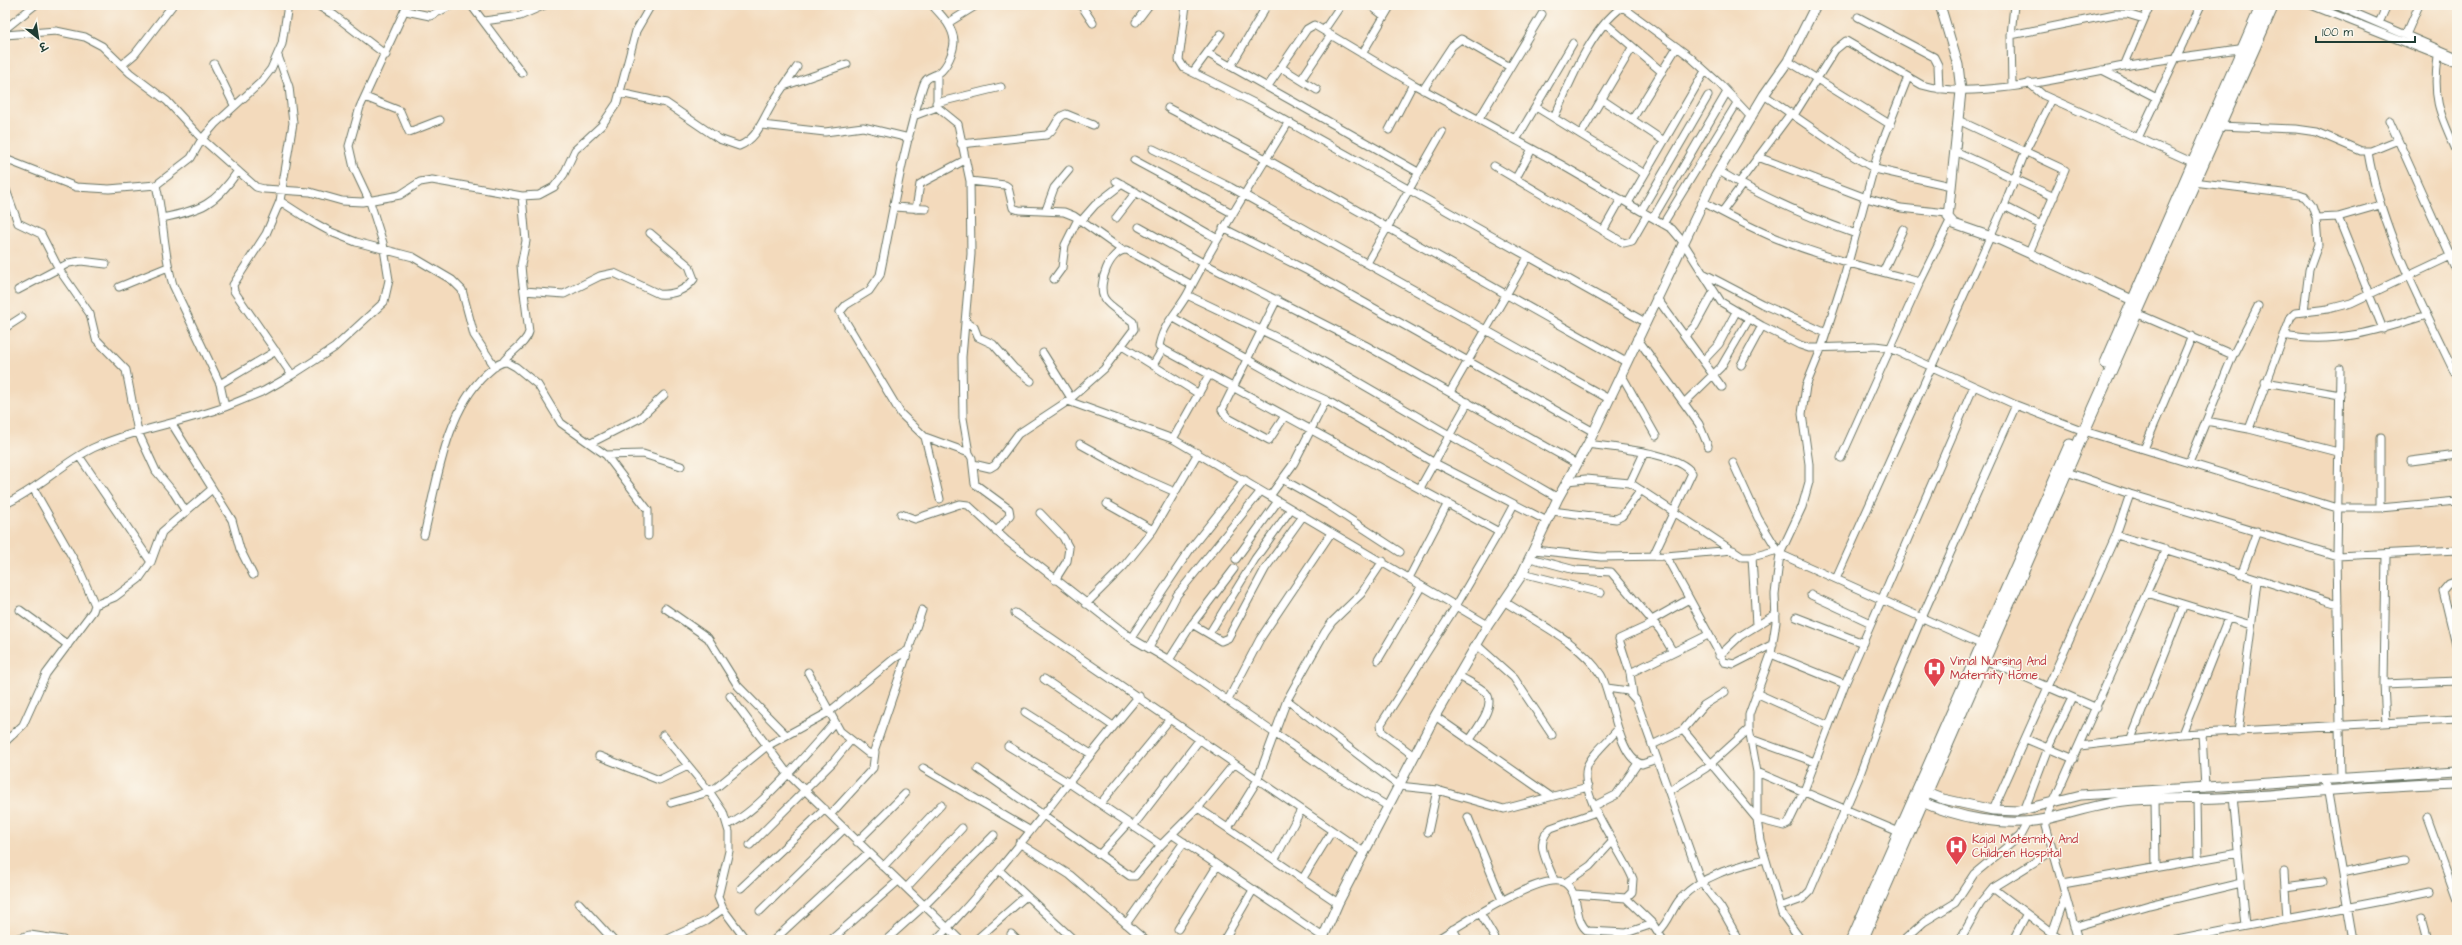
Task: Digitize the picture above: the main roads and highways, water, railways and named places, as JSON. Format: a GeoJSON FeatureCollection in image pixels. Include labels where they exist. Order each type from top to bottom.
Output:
{"type":"FeatureCollection","features":[{"type":"Feature","properties":{"kind":"main road"},"geometry":{"type":"LineString","coordinates":[[1862,940],[1920,796],[2081,429],[2220,126],[2249,48],[2262,5]]}},
{"type":"Feature","properties":{"kind":"main road"},"geometry":{"type":"LineString","coordinates":[[2137,305],[2194,163],[2249,48],[2273,5]]}},
{"type":"Feature","properties":{"kind":"main road"},"geometry":{"type":"LineString","coordinates":[[1852,940],[1899,832],[1920,796],[1985,660],[1986,647],[2067,472],[2081,429]]}},
{"type":"Feature","properties":{"kind":"place","name":"Vimal Nursing And Maternity Home"},"geometry":{"type":"Point","coordinates":[1935,688]}},
{"type":"Feature","properties":{"kind":"place","name":"Kajal Maternity And Children Hospital"},"geometry":{"type":"Point","coordinates":[1957,866]}}]}
